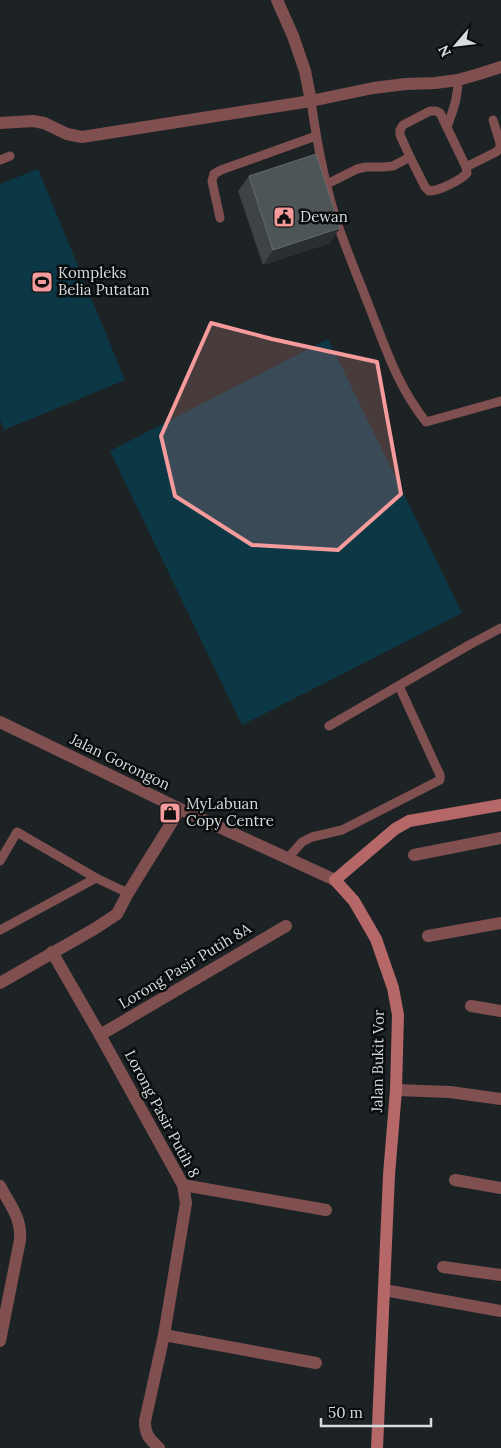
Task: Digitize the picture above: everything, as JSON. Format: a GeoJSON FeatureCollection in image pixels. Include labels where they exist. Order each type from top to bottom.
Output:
{"type":"FeatureCollection","features":[{"type":"Feature","properties":{"kind":"street"},"geometry":{"type":"LineString","coordinates":[[277,0],[306,71],[311,101]]}},
{"type":"Feature","properties":{"kind":"street"},"geometry":{"type":"LineString","coordinates":[[0,123],[33,121],[44,123],[67,134],[82,137],[311,101],[373,88],[458,80],[501,67]]}},
{"type":"Feature","properties":{"kind":"street","name":"Jalan Gorongon"},"geometry":{"type":"LineString","coordinates":[[0,722],[180,809],[335,880]]}},
{"type":"Feature","properties":{"kind":"street"},"geometry":{"type":"LineString","coordinates":[[335,880],[395,829],[409,821],[501,805]]}},
{"type":"Feature","properties":{"kind":"street"},"geometry":{"type":"LineString","coordinates":[[0,983],[117,914],[180,809]]}},
{"type":"Feature","properties":{"kind":"street"},"geometry":{"type":"LineString","coordinates":[[414,856],[501,838]]}},
{"type":"Feature","properties":{"kind":"street","name":"Jalan Bukit Vor"},"geometry":{"type":"LineString","coordinates":[[335,880],[354,901],[376,940],[393,988],[398,1015],[396,1090],[389,1175],[377,1448]]}},
{"type":"Feature","properties":{"kind":"street"},"geometry":{"type":"LineString","coordinates":[[428,936],[501,923]]}},
{"type":"Feature","properties":{"kind":"street","name":"Lorong Pasir Putih 8A"},"geometry":{"type":"LineString","coordinates":[[100,1035],[286,926]]}},
{"type":"Feature","properties":{"kind":"street","name":"Lorong Pasir Putih 8"},"geometry":{"type":"LineString","coordinates":[[52,952],[184,1184],[186,1203],[164,1335],[145,1421],[145,1430],[148,1438],[159,1448]]}},
{"type":"Feature","properties":{"kind":"street"},"geometry":{"type":"LineString","coordinates":[[471,1006],[501,1010]]}},
{"type":"Feature","properties":{"kind":"street"},"geometry":{"type":"LineString","coordinates":[[396,1090],[450,1092],[501,1099]]}},
{"type":"Feature","properties":{"kind":"street"},"geometry":{"type":"LineString","coordinates":[[455,1180],[501,1188]]}},
{"type":"Feature","properties":{"kind":"street"},"geometry":{"type":"LineString","coordinates":[[184,1184],[326,1210]]}},
{"type":"Feature","properties":{"kind":"street"},"geometry":{"type":"LineString","coordinates":[[0,1186],[17,1217],[21,1229],[0,1341]]}},
{"type":"Feature","properties":{"kind":"street"},"geometry":{"type":"LineString","coordinates":[[443,1267],[501,1275]]}},
{"type":"Feature","properties":{"kind":"street"},"geometry":{"type":"LineString","coordinates":[[384,1290],[501,1311]]}},
{"type":"Feature","properties":{"kind":"street"},"geometry":{"type":"LineString","coordinates":[[164,1335],[316,1363]]}},
{"type":"Feature","properties":{"kind":"lane"},"geometry":{"type":"LineString","coordinates":[[447,127],[456,102],[458,80]]}},
{"type":"Feature","properties":{"kind":"lane"},"geometry":{"type":"LineString","coordinates":[[311,101],[316,136],[339,227],[389,358],[404,390],[426,422],[501,401]]}},
{"type":"Feature","properties":{"kind":"lane"},"geometry":{"type":"LineString","coordinates":[[430,111],[436,111],[440,113],[466,167],[467,173],[464,177],[436,191],[429,191],[425,187],[410,157],[400,135],[400,130],[403,125],[430,111]]}},
{"type":"Feature","properties":{"kind":"lane"},"geometry":{"type":"LineString","coordinates":[[466,167],[496,152],[500,148],[492,120]]}},
{"type":"Feature","properties":{"kind":"lane"},"geometry":{"type":"LineString","coordinates":[[220,218],[212,181],[214,174],[316,136]]}},
{"type":"Feature","properties":{"kind":"lane"},"geometry":{"type":"LineString","coordinates":[[0,160],[10,156]]}},
{"type":"Feature","properties":{"kind":"lane"},"geometry":{"type":"LineString","coordinates":[[327,184],[357,169],[392,166],[410,157]]}},
{"type":"Feature","properties":{"kind":"lane"},"geometry":{"type":"LineString","coordinates":[[328,726],[501,628]]}},
{"type":"Feature","properties":{"kind":"lane"},"geometry":{"type":"LineString","coordinates":[[288,858],[302,842],[312,837],[342,830],[440,780],[440,775],[398,686]]}},
{"type":"Feature","properties":{"kind":"lane"},"geometry":{"type":"LineString","coordinates":[[0,861],[17,832],[96,878],[128,893]]}},
{"type":"Feature","properties":{"kind":"lane"},"geometry":{"type":"LineString","coordinates":[[0,930],[96,878]]}},
{"type":"Feature","properties":{"kind":"highlighted area"},"geometry":{"type":"Polygon","coordinates":[[[211,323],[272,339],[377,362],[401,494],[338,550],[252,545],[175,496],[161,436],[211,323]]]}},
{"type":"Feature","properties":{"kind":"shaded area","name":"Kompleks Belia Putatan"},"geometry":{"type":"Polygon","coordinates":[[[38,169],[125,380],[4,430],[0,420],[0,184],[38,169]]]}},
{"type":"Feature","properties":{"kind":"shaded area"},"geometry":{"type":"Polygon","coordinates":[[[328,339],[462,613],[242,725],[110,451],[328,339]]]}},
{"type":"Feature","properties":{"kind":"building","name":"Dewan"},"geometry":{"type":"Polygon","coordinates":[[[316,154],[340,228],[273,250],[249,176],[316,154]]]}},
{"type":"Feature","properties":{"kind":"place","name":"Dewan"},"geometry":{"type":"Point","coordinates":[284,217]}},
{"type":"Feature","properties":{"kind":"place","name":"Kompleks Belia Putatan"},"geometry":{"type":"Point","coordinates":[42,282]}},
{"type":"Feature","properties":{"kind":"place","name":"MyLabuan Copy Centre"},"geometry":{"type":"Point","coordinates":[170,813]}}]}
